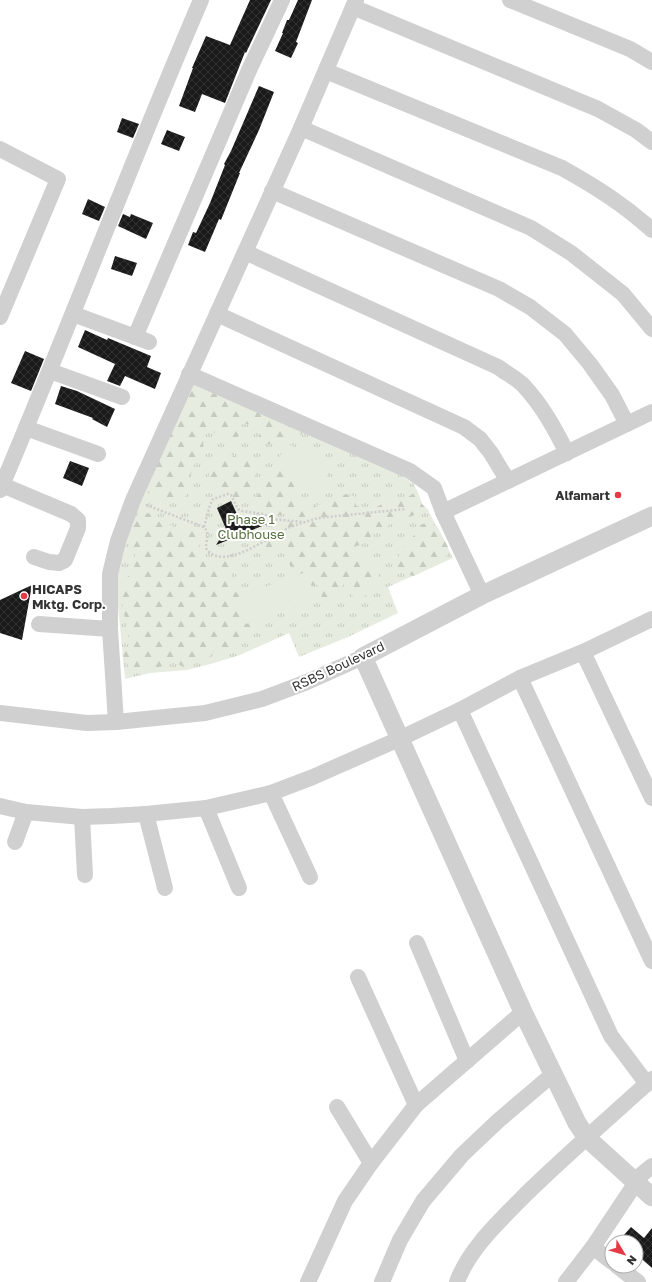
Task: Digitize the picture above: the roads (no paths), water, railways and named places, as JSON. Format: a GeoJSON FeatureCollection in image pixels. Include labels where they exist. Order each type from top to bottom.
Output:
{"type":"FeatureCollection","features":[{"type":"Feature","properties":{"kind":"street"},"geometry":{"type":"LineString","coordinates":[[34,557],[49,562],[59,563],[65,560],[78,528],[78,520],[71,514],[1,487],[50,371],[201,0]]}},
{"type":"Feature","properties":{"kind":"street"},"geometry":{"type":"LineString","coordinates":[[73,314],[142,340],[250,68],[282,0]]}},
{"type":"Feature","properties":{"kind":"street"},"geometry":{"type":"LineString","coordinates":[[510,0],[630,49],[652,62]]}},
{"type":"Feature","properties":{"kind":"street"},"geometry":{"type":"LineString","coordinates":[[116,722],[110,629],[110,574],[118,541],[133,500],[301,128],[354,3],[598,109],[636,130],[652,142]]}},
{"type":"Feature","properties":{"kind":"street"},"geometry":{"type":"LineString","coordinates":[[326,71],[562,168],[597,187],[634,214],[652,230]]}},
{"type":"Feature","properties":{"kind":"street"},"geometry":{"type":"LineString","coordinates":[[301,128],[531,228],[571,253],[623,294],[652,329]]}},
{"type":"Feature","properties":{"kind":"street"},"geometry":{"type":"LineString","coordinates":[[0,149],[58,179],[0,317]]}},
{"type":"Feature","properties":{"kind":"street"},"geometry":{"type":"LineString","coordinates":[[272,190],[498,289],[530,307],[565,334],[590,364],[612,395],[626,424]]}},
{"type":"Feature","properties":{"kind":"street"},"geometry":{"type":"LineString","coordinates":[[245,252],[498,367],[522,385],[540,407],[553,426],[567,453]]}},
{"type":"Feature","properties":{"kind":"street"},"geometry":{"type":"LineString","coordinates":[[217,314],[464,427],[480,439],[491,453],[508,481]]}},
{"type":"Feature","properties":{"kind":"street"},"geometry":{"type":"LineString","coordinates":[[50,371],[122,397]]}},
{"type":"Feature","properties":{"kind":"street"},"geometry":{"type":"LineString","coordinates":[[189,374],[410,471],[434,488],[443,512],[482,595]]}},
{"type":"Feature","properties":{"kind":"street"},"geometry":{"type":"LineString","coordinates":[[443,512],[652,412]]}},
{"type":"Feature","properties":{"kind":"street"},"geometry":{"type":"LineString","coordinates":[[26,428],[98,454]]}},
{"type":"Feature","properties":{"kind":"street","name":"RSBS Boulevard"},"geometry":{"type":"LineString","coordinates":[[0,713],[87,723],[116,722],[205,713],[262,699],[307,682],[363,657],[482,595],[652,516]]}},
{"type":"Feature","properties":{"kind":"street"},"geometry":{"type":"LineString","coordinates":[[0,806],[26,812],[82,817],[146,814],[206,808],[271,793],[313,777],[399,739],[460,710],[520,678],[651,622]]}},
{"type":"Feature","properties":{"kind":"street"},"geometry":{"type":"LineString","coordinates":[[39,624],[110,629]]}},
{"type":"Feature","properties":{"kind":"street"},"geometry":{"type":"LineString","coordinates":[[583,652],[652,798]]}},
{"type":"Feature","properties":{"kind":"street"},"geometry":{"type":"LineString","coordinates":[[363,657],[523,1012],[552,1075],[577,1123],[587,1138],[652,1197]]}},
{"type":"Feature","properties":{"kind":"street"},"geometry":{"type":"LineString","coordinates":[[520,678],[652,961]]}},
{"type":"Feature","properties":{"kind":"street"},"geometry":{"type":"LineString","coordinates":[[457,1282],[460,1273],[478,1246],[506,1214],[544,1177],[649,1081],[611,1036],[460,710]]}},
{"type":"Feature","properties":{"kind":"street"},"geometry":{"type":"LineString","coordinates":[[271,793],[310,877]]}},
{"type":"Feature","properties":{"kind":"street"},"geometry":{"type":"LineString","coordinates":[[206,808],[239,888]]}},
{"type":"Feature","properties":{"kind":"street"},"geometry":{"type":"LineString","coordinates":[[15,842],[26,812]]}},
{"type":"Feature","properties":{"kind":"street"},"geometry":{"type":"LineString","coordinates":[[146,814],[165,888]]}},
{"type":"Feature","properties":{"kind":"street"},"geometry":{"type":"LineString","coordinates":[[82,817],[85,875]]}},
{"type":"Feature","properties":{"kind":"street"},"geometry":{"type":"LineString","coordinates":[[416,943],[467,1061]]}},
{"type":"Feature","properties":{"kind":"street"},"geometry":{"type":"LineString","coordinates":[[358,977],[416,1105]]}},
{"type":"Feature","properties":{"kind":"street"},"geometry":{"type":"LineString","coordinates":[[308,1282],[345,1202],[371,1164],[416,1105],[523,1012]]}},
{"type":"Feature","properties":{"kind":"street"},"geometry":{"type":"LineString","coordinates":[[382,1282],[400,1240],[423,1200],[462,1155],[499,1120],[552,1075]]}},
{"type":"Feature","properties":{"kind":"street"},"geometry":{"type":"LineString","coordinates":[[337,1107],[371,1164]]}},
{"type":"Feature","properties":{"kind":"street"},"geometry":{"type":"LineString","coordinates":[[566,1282],[636,1183],[652,1166]]}},
{"type":"Feature","properties":{"kind":"street"},"geometry":{"type":"LineString","coordinates":[[592,1246],[604,1256]]}},
{"type":"Feature","properties":{"kind":"street"},"geometry":{"type":"LineString","coordinates":[[628,1274],[638,1282]]}},
{"type":"Feature","properties":{"kind":"place","name":"Alfamart"},"geometry":{"type":"Point","coordinates":[618,495]}},
{"type":"Feature","properties":{"kind":"place","name":"HICAPS Mktg. Corp."},"geometry":{"type":"Point","coordinates":[24,596]}},
{"type":"Feature","properties":{"kind":"park label","name":"Phase 1 Clubhouse"},"geometry":{"type":"Point","coordinates":[251,526]}}]}
